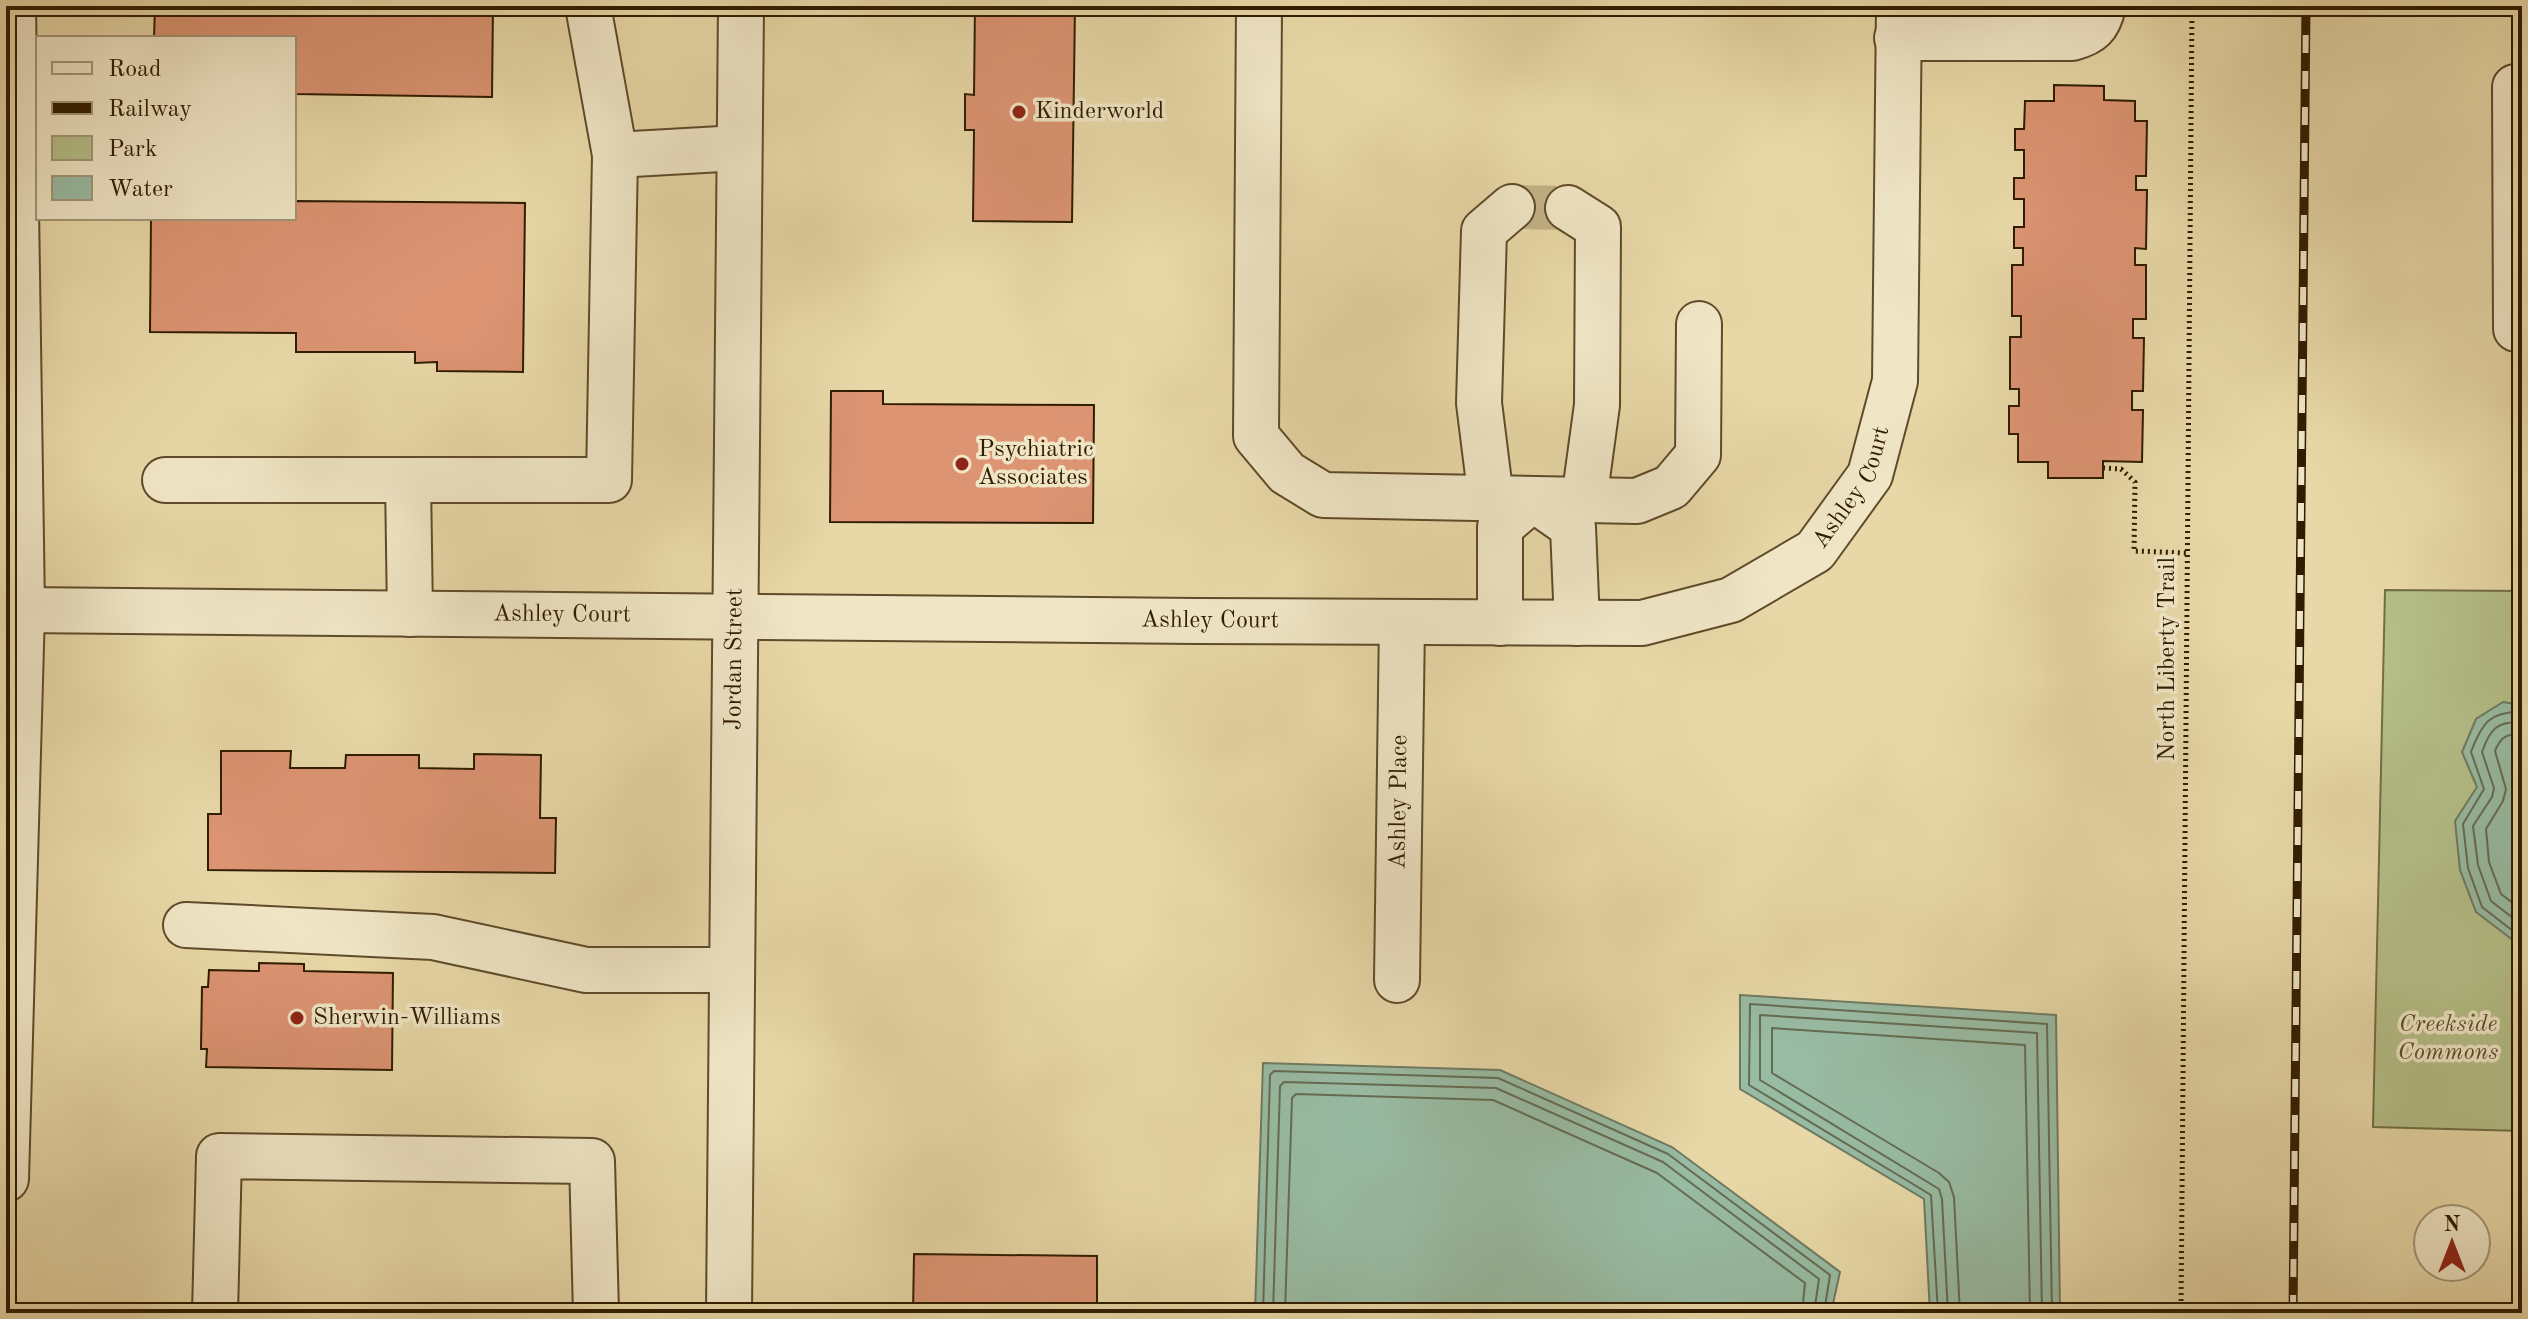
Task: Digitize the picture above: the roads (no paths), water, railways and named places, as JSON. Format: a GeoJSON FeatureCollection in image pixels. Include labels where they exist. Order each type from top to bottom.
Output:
{"type":"FeatureCollection","features":[{"type":"Feature","properties":{"kind":"street"},"geometry":{"type":"LineString","coordinates":[[6,1179],[22,610],[13,6]]}},
{"type":"Feature","properties":{"kind":"street"},"geometry":{"type":"LineString","coordinates":[[165,480],[609,480],[615,155],[588,6]]}},
{"type":"Feature","properties":{"kind":"street","name":"Jordan Street"},"geometry":{"type":"LineString","coordinates":[[729,1313],[741,6]]}},
{"type":"Feature","properties":{"kind":"street"},"geometry":{"type":"LineString","coordinates":[[1259,6],[1256,436],[1287,473],[1323,495],[1637,501],[1671,487],[1698,455],[1699,324]]}},
{"type":"Feature","properties":{"kind":"street"},"geometry":{"type":"LineString","coordinates":[[1898,22],[2072,38],[2089,34],[2100,20],[2103,6]]}},
{"type":"Feature","properties":{"kind":"street","name":"Ashley Court"},"geometry":{"type":"LineString","coordinates":[[22,610],[1642,623],[1731,600],[1815,551],[1870,475],[1895,381],[1898,22]]}},
{"type":"Feature","properties":{"kind":"street"},"geometry":{"type":"LineString","coordinates":[[2522,87],[2515,87],[2516,329],[2522,329]]}},
{"type":"Feature","properties":{"kind":"street"},"geometry":{"type":"LineString","coordinates":[[615,155],[739,148]]}},
{"type":"Feature","properties":{"kind":"street"},"geometry":{"type":"LineString","coordinates":[[1491,499],[1479,403],[1484,231],[1512,207]]}},
{"type":"Feature","properties":{"kind":"street"},"geometry":{"type":"LineString","coordinates":[[1568,208],[1598,227],[1597,405],[1584,500]]}},
{"type":"Feature","properties":{"kind":"street"},"geometry":{"type":"LineString","coordinates":[[408,480],[410,614]]}},
{"type":"Feature","properties":{"kind":"street"},"geometry":{"type":"LineString","coordinates":[[1533,499],[1573,527],[1577,623]]}},
{"type":"Feature","properties":{"kind":"street"},"geometry":{"type":"LineString","coordinates":[[1500,623],[1500,527],[1533,499]]}},
{"type":"Feature","properties":{"kind":"street","name":"Ashley Place"},"geometry":{"type":"LineString","coordinates":[[1397,980],[1402,622]]}},
{"type":"Feature","properties":{"kind":"street"},"geometry":{"type":"LineString","coordinates":[[186,925],[433,937],[586,970],[731,970]]}},
{"type":"Feature","properties":{"kind":"street"},"geometry":{"type":"LineString","coordinates":[[215,1313],[219,1156],[592,1161],[596,1313]]}},
{"type":"Feature","properties":{"kind":"water"},"geometry":{"type":"Polygon","coordinates":[[[2503,702],[2522,705],[2522,947],[2476,912],[2460,870],[2455,821],[2477,787],[2462,752],[2476,719],[2503,702]]]}},
{"type":"Feature","properties":{"kind":"water"},"geometry":{"type":"Polygon","coordinates":[[[1740,995],[2056,1015],[2060,1313],[1930,1313],[1924,1199],[1740,1089],[1740,995]]]}},
{"type":"Feature","properties":{"kind":"water"},"geometry":{"type":"Polygon","coordinates":[[[1263,1063],[1500,1070],[1672,1147],[1840,1272],[1831,1313],[1255,1313],[1263,1063]]]}},
{"type":"Feature","properties":{"kind":"tunnel"},"geometry":{"type":"LineString","coordinates":[[1512,207],[1568,208]]}},
{"type":"Feature","properties":{"kind":"railway"},"geometry":{"type":"LineString","coordinates":[[2293,1313],[2306,6]]}},
{"type":"Feature","properties":{"kind":"place","name":"Kinderworld"},"geometry":{"type":"Point","coordinates":[1019,112]}},
{"type":"Feature","properties":{"kind":"place","name":"Psychiatric Associates"},"geometry":{"type":"Point","coordinates":[962,464]}},
{"type":"Feature","properties":{"kind":"place","name":"Sherwin-Williams"},"geometry":{"type":"Point","coordinates":[297,1018]}},
{"type":"Feature","properties":{"kind":"park label","name":"Creekside Commons"},"geometry":{"type":"Point","coordinates":[2448,1039]}}]}
